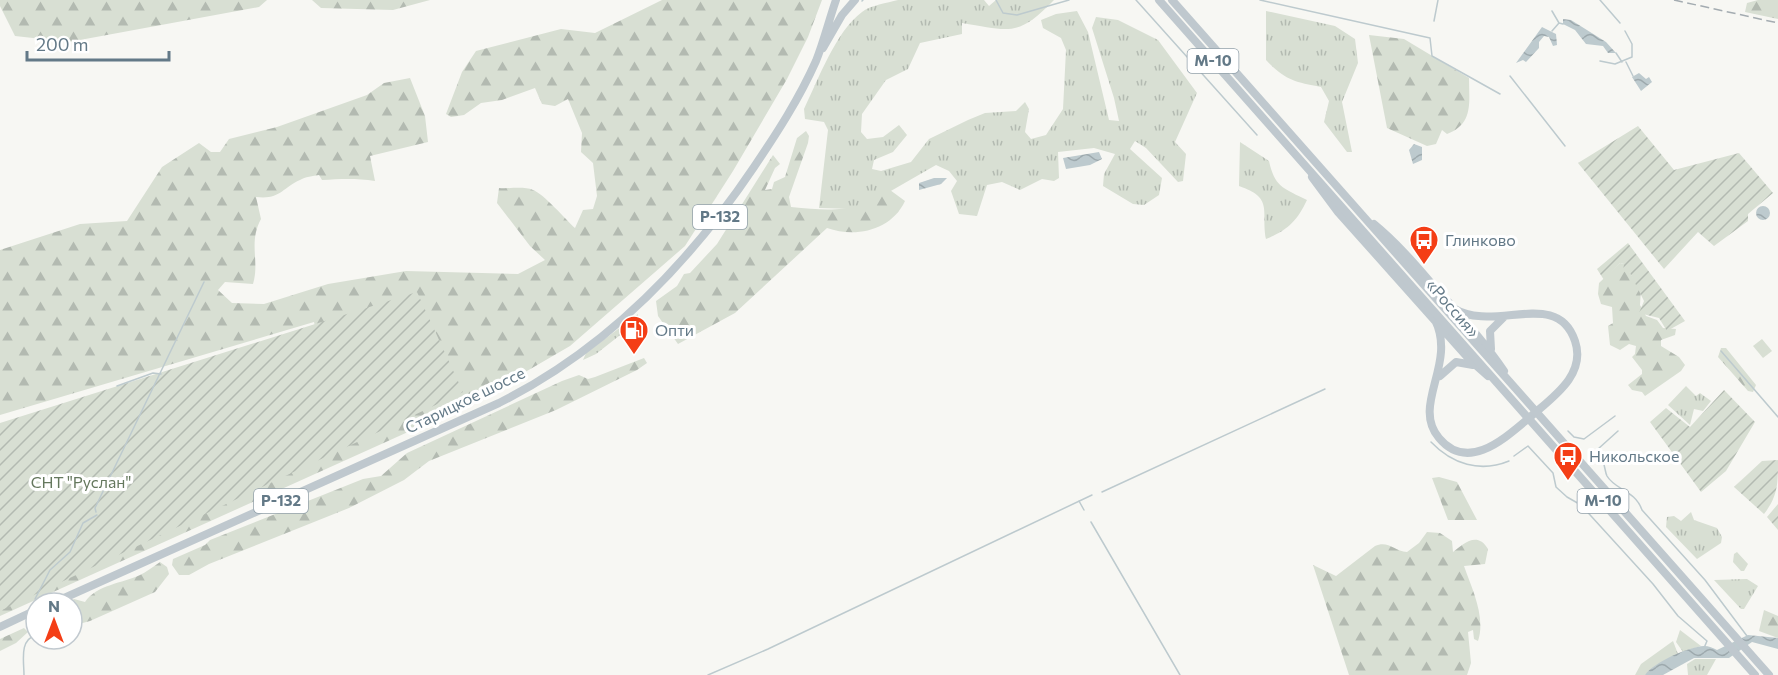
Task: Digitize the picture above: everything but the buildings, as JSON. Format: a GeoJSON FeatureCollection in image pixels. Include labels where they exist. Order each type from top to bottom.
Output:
{"type":"FeatureCollection","features":[{"type":"Feature","properties":{"kind":"main road","name":"Старицкое шоссе"},"geometry":{"type":"LineString","coordinates":[[80,591],[499,403],[561,366],[642,303],[695,247],[731,201],[774,138],[817,58],[836,0]]}},
{"type":"Feature","properties":{"kind":"main road"},"geometry":{"type":"LineString","coordinates":[[817,58],[842,15],[855,0]]}},
{"type":"Feature","properties":{"kind":"main road","name":"«Россия»"},"geometry":{"type":"LineString","coordinates":[[1159,0],[1755,675]]}},
{"type":"Feature","properties":{"kind":"main road","name":"«Россия»"},"geometry":{"type":"LineString","coordinates":[[1172,0],[1769,675]]}},
{"type":"Feature","properties":{"kind":"main road"},"geometry":{"type":"LineString","coordinates":[[1300,159],[1321,191],[1477,367],[1504,390]]}},
{"type":"Feature","properties":{"kind":"main road"},"geometry":{"type":"LineString","coordinates":[[1364,216],[1390,237],[1492,351],[1510,382]]}},
{"type":"Feature","properties":{"kind":"main road"},"geometry":{"type":"LineString","coordinates":[[1399,270],[1420,302]]}},
{"type":"Feature","properties":{"kind":"main road"},"geometry":{"type":"LineString","coordinates":[[1436,320],[1444,348],[1431,400],[1430,417],[1436,434],[1448,447],[1459,451],[1480,452],[1494,447],[1568,382],[1575,368],[1577,349],[1572,333],[1562,322],[1544,314],[1524,313],[1505,317],[1473,317],[1453,308]]}},
{"type":"Feature","properties":{"kind":"main road"},"geometry":{"type":"LineString","coordinates":[[1492,351],[1491,331],[1505,317]]}},
{"type":"Feature","properties":{"kind":"main road"},"geometry":{"type":"LineString","coordinates":[[1437,381],[1446,368],[1456,362],[1477,367]]}},
{"type":"Feature","properties":{"kind":"main road"},"geometry":{"type":"LineString","coordinates":[[0,627],[24,616]]}},
{"type":"Feature","properties":{"kind":"green space"},"geometry":{"type":"Polygon","coordinates":[[[0,0],[267,0],[259,7],[69,42],[15,36],[0,6],[0,0]]]}},
{"type":"Feature","properties":{"kind":"green space"},"geometry":{"type":"Polygon","coordinates":[[[312,0],[430,0],[393,10],[321,8],[312,0]]]}},
{"type":"Feature","properties":{"kind":"green space"},"geometry":{"type":"Polygon","coordinates":[[[662,0],[822,0],[808,37],[787,79],[733,171],[685,246],[570,346],[470,404],[55,591],[24,591],[24,605],[0,616],[0,561],[335,413],[314,322],[0,415],[0,250],[80,224],[127,221],[162,167],[199,143],[211,152],[220,152],[229,139],[277,127],[367,95],[384,83],[410,78],[425,116],[428,142],[370,156],[375,181],[322,180],[319,175],[302,179],[276,195],[256,197],[261,219],[255,236],[253,284],[225,282],[218,290],[232,303],[264,304],[328,284],[406,271],[518,274],[545,260],[530,246],[497,203],[499,188],[521,188],[538,192],[575,228],[583,210],[593,209],[597,196],[593,163],[581,152],[582,133],[568,99],[555,106],[542,104],[535,88],[502,100],[481,103],[464,115],[451,117],[446,114],[462,72],[476,51],[561,29],[595,33],[662,0]]]}},
{"type":"Feature","properties":{"kind":"green space"},"geometry":{"type":"Polygon","coordinates":[[[898,0],[984,0],[989,6],[996,0],[1054,0],[1022,26],[1003,29],[962,23],[962,34],[920,43],[908,69],[886,80],[862,114],[861,132],[867,139],[883,137],[899,125],[907,135],[893,152],[874,160],[872,169],[881,171],[911,162],[929,139],[985,113],[1016,111],[1025,102],[1029,109],[1025,132],[1031,139],[1046,135],[1063,109],[1066,50],[1061,38],[1043,28],[1041,20],[1056,14],[1077,11],[1088,32],[1109,120],[1119,121],[1092,28],[1096,17],[1118,20],[1158,40],[1197,93],[1175,142],[1186,154],[1183,181],[1178,182],[1146,148],[1135,141],[1130,149],[1162,178],[1159,195],[1144,205],[1133,204],[1103,186],[1104,174],[1115,154],[1094,148],[1058,152],[1059,178],[1054,181],[1042,179],[1020,190],[1002,182],[987,185],[977,216],[959,214],[951,191],[957,181],[949,171],[936,165],[870,203],[854,209],[819,208],[828,130],[824,122],[805,119],[804,109],[828,57],[853,20],[862,12],[879,4],[898,0]]]}},
{"type":"Feature","properties":{"kind":"green space"},"geometry":{"type":"Polygon","coordinates":[[[1758,0],[1778,0],[1778,19],[1745,12],[1747,3],[1758,0]]]}},
{"type":"Feature","properties":{"kind":"green space"},"geometry":{"type":"Polygon","coordinates":[[[1266,11],[1335,26],[1355,39],[1358,63],[1342,102],[1352,152],[1347,152],[1324,122],[1329,101],[1321,87],[1290,79],[1266,60],[1266,11]]]}},
{"type":"Feature","properties":{"kind":"green space"},"geometry":{"type":"Polygon","coordinates":[[[1369,35],[1404,39],[1469,78],[1468,111],[1466,118],[1456,130],[1447,134],[1442,130],[1436,144],[1427,146],[1387,128],[1369,35]]]}},
{"type":"Feature","properties":{"kind":"green space"},"geometry":{"type":"Polygon","coordinates":[[[1638,126],[1674,170],[1739,153],[1773,193],[1748,214],[1748,221],[1714,246],[1698,232],[1664,269],[1578,163],[1638,126]]]}},
{"type":"Feature","properties":{"kind":"green space"},"geometry":{"type":"Polygon","coordinates":[[[806,131],[809,136],[808,143],[789,197],[791,207],[843,209],[865,203],[890,190],[905,201],[899,211],[891,219],[871,230],[849,232],[827,228],[735,313],[678,344],[658,316],[656,301],[677,286],[684,274],[690,273],[717,244],[773,155],[780,164],[775,168],[765,190],[772,189],[774,182],[785,177],[797,138],[806,131]]]}},
{"type":"Feature","properties":{"kind":"green space"},"geometry":{"type":"Polygon","coordinates":[[[1240,142],[1269,161],[1274,177],[1286,190],[1307,200],[1291,224],[1266,239],[1262,200],[1239,186],[1240,142]]]}},
{"type":"Feature","properties":{"kind":"green space"},"geometry":{"type":"Polygon","coordinates":[[[1628,243],[1685,321],[1667,331],[1659,318],[1639,313],[1644,301],[1630,273],[1623,271],[1624,264],[1620,263],[1604,280],[1597,269],[1628,243]]]}},
{"type":"Feature","properties":{"kind":"green space"},"geometry":{"type":"Polygon","coordinates":[[[1620,263],[1624,264],[1641,290],[1640,305],[1646,316],[1657,320],[1663,328],[1676,329],[1675,335],[1661,340],[1661,346],[1679,357],[1685,365],[1681,371],[1645,396],[1642,392],[1632,390],[1628,385],[1642,374],[1642,370],[1632,357],[1636,346],[1629,344],[1620,350],[1610,345],[1608,326],[1613,323],[1612,307],[1601,304],[1598,294],[1599,283],[1620,263]]]}},
{"type":"Feature","properties":{"kind":"green space","name":"СНТ \"Руслан\""},"geometry":{"type":"Polygon","coordinates":[[[417,292],[463,392],[42,591],[24,591],[24,600],[0,611],[0,423],[417,292]]]}},
{"type":"Feature","properties":{"kind":"green space"},"geometry":{"type":"Polygon","coordinates":[[[638,314],[638,321],[596,354],[583,360],[586,353],[638,314]]]}},
{"type":"Feature","properties":{"kind":"green space"},"geometry":{"type":"Polygon","coordinates":[[[1762,339],[1772,351],[1763,358],[1753,346],[1762,339]]]}},
{"type":"Feature","properties":{"kind":"green space"},"geometry":{"type":"Polygon","coordinates":[[[1721,348],[1726,348],[1756,385],[1753,392],[1748,391],[1718,357],[1721,348]]]}},
{"type":"Feature","properties":{"kind":"green space"},"geometry":{"type":"Polygon","coordinates":[[[644,358],[647,363],[637,370],[556,410],[429,461],[404,480],[349,508],[209,564],[189,575],[179,575],[172,565],[173,559],[205,545],[210,540],[363,479],[381,476],[407,453],[562,381],[579,375],[588,379],[644,358]]]}},
{"type":"Feature","properties":{"kind":"green space"},"geometry":{"type":"Polygon","coordinates":[[[1686,386],[1696,396],[1700,393],[1711,401],[1703,411],[1694,409],[1690,425],[1668,405],[1686,386]]]}},
{"type":"Feature","properties":{"kind":"green space"},"geometry":{"type":"Polygon","coordinates":[[[1724,390],[1755,422],[1726,471],[1701,492],[1650,422],[1666,408],[1690,427],[1724,390]]]}},
{"type":"Feature","properties":{"kind":"green space"},"geometry":{"type":"Polygon","coordinates":[[[1778,460],[1776,489],[1764,514],[1734,487],[1762,461],[1778,460]]]}},
{"type":"Feature","properties":{"kind":"green space"},"geometry":{"type":"Polygon","coordinates":[[[1439,477],[1457,482],[1477,520],[1448,520],[1432,478],[1439,477]]]}},
{"type":"Feature","properties":{"kind":"green space"},"geometry":{"type":"Polygon","coordinates":[[[1778,504],[1778,530],[1767,517],[1778,504]]]}},
{"type":"Feature","properties":{"kind":"green space"},"geometry":{"type":"Polygon","coordinates":[[[1691,512],[1694,520],[1717,528],[1722,537],[1721,543],[1697,559],[1666,527],[1667,517],[1674,516],[1681,521],[1691,512]]]}},
{"type":"Feature","properties":{"kind":"green space"},"geometry":{"type":"Polygon","coordinates":[[[1427,532],[1440,533],[1452,541],[1453,552],[1465,543],[1474,540],[1484,543],[1488,549],[1485,564],[1464,566],[1477,603],[1480,622],[1478,641],[1474,639],[1473,630],[1468,632],[1471,663],[1467,675],[1349,675],[1313,565],[1336,576],[1375,546],[1384,544],[1407,552],[1419,543],[1427,532]]]}},
{"type":"Feature","properties":{"kind":"green space"},"geometry":{"type":"Polygon","coordinates":[[[1737,552],[1748,564],[1744,571],[1741,571],[1733,562],[1734,554],[1737,552]]]}},
{"type":"Feature","properties":{"kind":"green space"},"geometry":{"type":"Polygon","coordinates":[[[160,562],[167,567],[169,574],[155,592],[84,623],[84,602],[90,596],[110,585],[140,575],[160,562]]]}},
{"type":"Feature","properties":{"kind":"green space"},"geometry":{"type":"Polygon","coordinates":[[[1747,579],[1758,586],[1744,609],[1741,609],[1714,580],[1747,579]]]}},
{"type":"Feature","properties":{"kind":"green space"},"geometry":{"type":"Polygon","coordinates":[[[1764,610],[1778,616],[1778,638],[1759,631],[1764,610]]]}},
{"type":"Feature","properties":{"kind":"green space"},"geometry":{"type":"Polygon","coordinates":[[[24,628],[24,636],[16,643],[0,651],[0,639],[24,628]]]}},
{"type":"Feature","properties":{"kind":"green space"},"geometry":{"type":"Polygon","coordinates":[[[1680,630],[1701,646],[1683,652],[1676,642],[1680,630]]]}},
{"type":"Feature","properties":{"kind":"green space"},"geometry":{"type":"Polygon","coordinates":[[[1673,641],[1678,654],[1645,675],[1635,675],[1641,664],[1673,641]]]}},
{"type":"Feature","properties":{"kind":"green space"},"geometry":{"type":"Polygon","coordinates":[[[1695,659],[1716,659],[1707,675],[1688,675],[1687,664],[1695,659]]]}},
{"type":"Feature","properties":{"kind":"water"},"geometry":{"type":"Polygon","coordinates":[[[1563,19],[1571,20],[1606,42],[1616,53],[1608,53],[1603,46],[1586,44],[1575,30],[1563,24],[1563,19]]]}},
{"type":"Feature","properties":{"kind":"water"},"geometry":{"type":"Polygon","coordinates":[[[1542,27],[1556,34],[1557,45],[1553,46],[1549,37],[1544,36],[1539,42],[1539,48],[1526,62],[1523,60],[1516,63],[1542,27]]]}},
{"type":"Feature","properties":{"kind":"water"},"geometry":{"type":"Polygon","coordinates":[[[1639,73],[1646,79],[1649,77],[1652,82],[1641,91],[1632,77],[1639,73]]]}},
{"type":"Feature","properties":{"kind":"water"},"geometry":{"type":"Polygon","coordinates":[[[1414,144],[1422,147],[1422,160],[1413,164],[1409,150],[1414,144]]]}},
{"type":"Feature","properties":{"kind":"water"},"geometry":{"type":"Polygon","coordinates":[[[1099,152],[1102,159],[1090,165],[1066,169],[1063,158],[1099,152]]]}},
{"type":"Feature","properties":{"kind":"water"},"geometry":{"type":"Polygon","coordinates":[[[934,178],[947,178],[941,184],[919,190],[919,183],[934,178]]]}},
{"type":"Feature","properties":{"kind":"water"},"geometry":{"type":"Polygon","coordinates":[[[1760,206],[1766,206],[1770,213],[1766,220],[1760,220],[1756,216],[1756,210],[1760,206]]]}},
{"type":"Feature","properties":{"kind":"water"},"geometry":{"type":"Polygon","coordinates":[[[1748,635],[1778,638],[1778,649],[1752,642],[1729,658],[1694,658],[1663,675],[1645,675],[1663,660],[1681,652],[1704,646],[1717,650],[1748,635]]]}},
{"type":"Feature","properties":{"kind":"waterway"},"geometry":{"type":"LineString","coordinates":[[996,0],[1003,13],[1017,15],[1069,0]]}},
{"type":"Feature","properties":{"kind":"waterway"},"geometry":{"type":"LineString","coordinates":[[1136,0],[1257,135]]}},
{"type":"Feature","properties":{"kind":"waterway"},"geometry":{"type":"LineString","coordinates":[[1260,0],[1430,38],[1432,56],[1500,94]]}},
{"type":"Feature","properties":{"kind":"waterway"},"geometry":{"type":"LineString","coordinates":[[1434,21],[1438,0]]}},
{"type":"Feature","properties":{"kind":"waterway"},"geometry":{"type":"LineString","coordinates":[[1600,0],[1620,23]]}},
{"type":"Feature","properties":{"kind":"waterway"},"geometry":{"type":"LineString","coordinates":[[1552,11],[1559,23],[1563,24]]}},
{"type":"Feature","properties":{"kind":"waterway"},"geometry":{"type":"LineString","coordinates":[[1552,31],[1559,23]]}},
{"type":"Feature","properties":{"kind":"waterway"},"geometry":{"type":"LineString","coordinates":[[1600,61],[1615,64],[1632,57],[1632,44],[1625,31]]}},
{"type":"Feature","properties":{"kind":"waterway"},"geometry":{"type":"LineString","coordinates":[[1616,53],[1622,62]]}},
{"type":"Feature","properties":{"kind":"waterway"},"geometry":{"type":"LineString","coordinates":[[1626,62],[1633,76]]}},
{"type":"Feature","properties":{"kind":"waterway"},"geometry":{"type":"LineString","coordinates":[[1510,76],[1565,146]]}},
{"type":"Feature","properties":{"kind":"waterway"},"geometry":{"type":"LineString","coordinates":[[96,512],[95,508],[204,282]]}},
{"type":"Feature","properties":{"kind":"waterway"},"geometry":{"type":"LineString","coordinates":[[1721,351],[1778,417]]}},
{"type":"Feature","properties":{"kind":"waterway"},"geometry":{"type":"LineString","coordinates":[[117,386],[153,373],[161,374]]}},
{"type":"Feature","properties":{"kind":"waterway"},"geometry":{"type":"LineString","coordinates":[[1102,492],[1325,389]]}},
{"type":"Feature","properties":{"kind":"waterway"},"geometry":{"type":"LineString","coordinates":[[1568,431],[1574,437],[1584,439],[1615,416]]}},
{"type":"Feature","properties":{"kind":"waterway"},"geometry":{"type":"LineString","coordinates":[[1618,431],[1598,449],[1597,459],[1603,462],[1607,476],[1635,498],[1642,510],[1705,580],[1747,636]]}},
{"type":"Feature","properties":{"kind":"waterway"},"geometry":{"type":"LineString","coordinates":[[1431,442],[1448,456],[1467,464],[1488,466],[1509,461]]}},
{"type":"Feature","properties":{"kind":"waterway"},"geometry":{"type":"LineString","coordinates":[[1514,456],[1528,446],[1553,473],[1556,487],[1581,505],[1653,584],[1678,616],[1707,641],[1704,648]]}},
{"type":"Feature","properties":{"kind":"waterway"},"geometry":{"type":"LineString","coordinates":[[708,675],[768,649],[1092,495]]}},
{"type":"Feature","properties":{"kind":"waterway"},"geometry":{"type":"LineString","coordinates":[[1079,501],[1084,510]]}},
{"type":"Feature","properties":{"kind":"waterway"},"geometry":{"type":"LineString","coordinates":[[39,591],[50,570],[70,552],[83,523],[97,515]]}},
{"type":"Feature","properties":{"kind":"waterway"},"geometry":{"type":"LineString","coordinates":[[1091,522],[1180,675]]}},
{"type":"Feature","properties":{"kind":"waterway"},"geometry":{"type":"LineString","coordinates":[[24,651],[24,675]]}},
{"type":"Feature","properties":{"kind":"railway"},"geometry":{"type":"LineString","coordinates":[[1674,0],[1778,23]]}},
{"type":"Feature","properties":{"kind":"place","name":"Глинково"},"geometry":{"type":"Point","coordinates":[1424,266]}},
{"type":"Feature","properties":{"kind":"place","name":"Опти"},"geometry":{"type":"Point","coordinates":[634,356]}},
{"type":"Feature","properties":{"kind":"place","name":"Никольское"},"geometry":{"type":"Point","coordinates":[1568,482]}}]}
